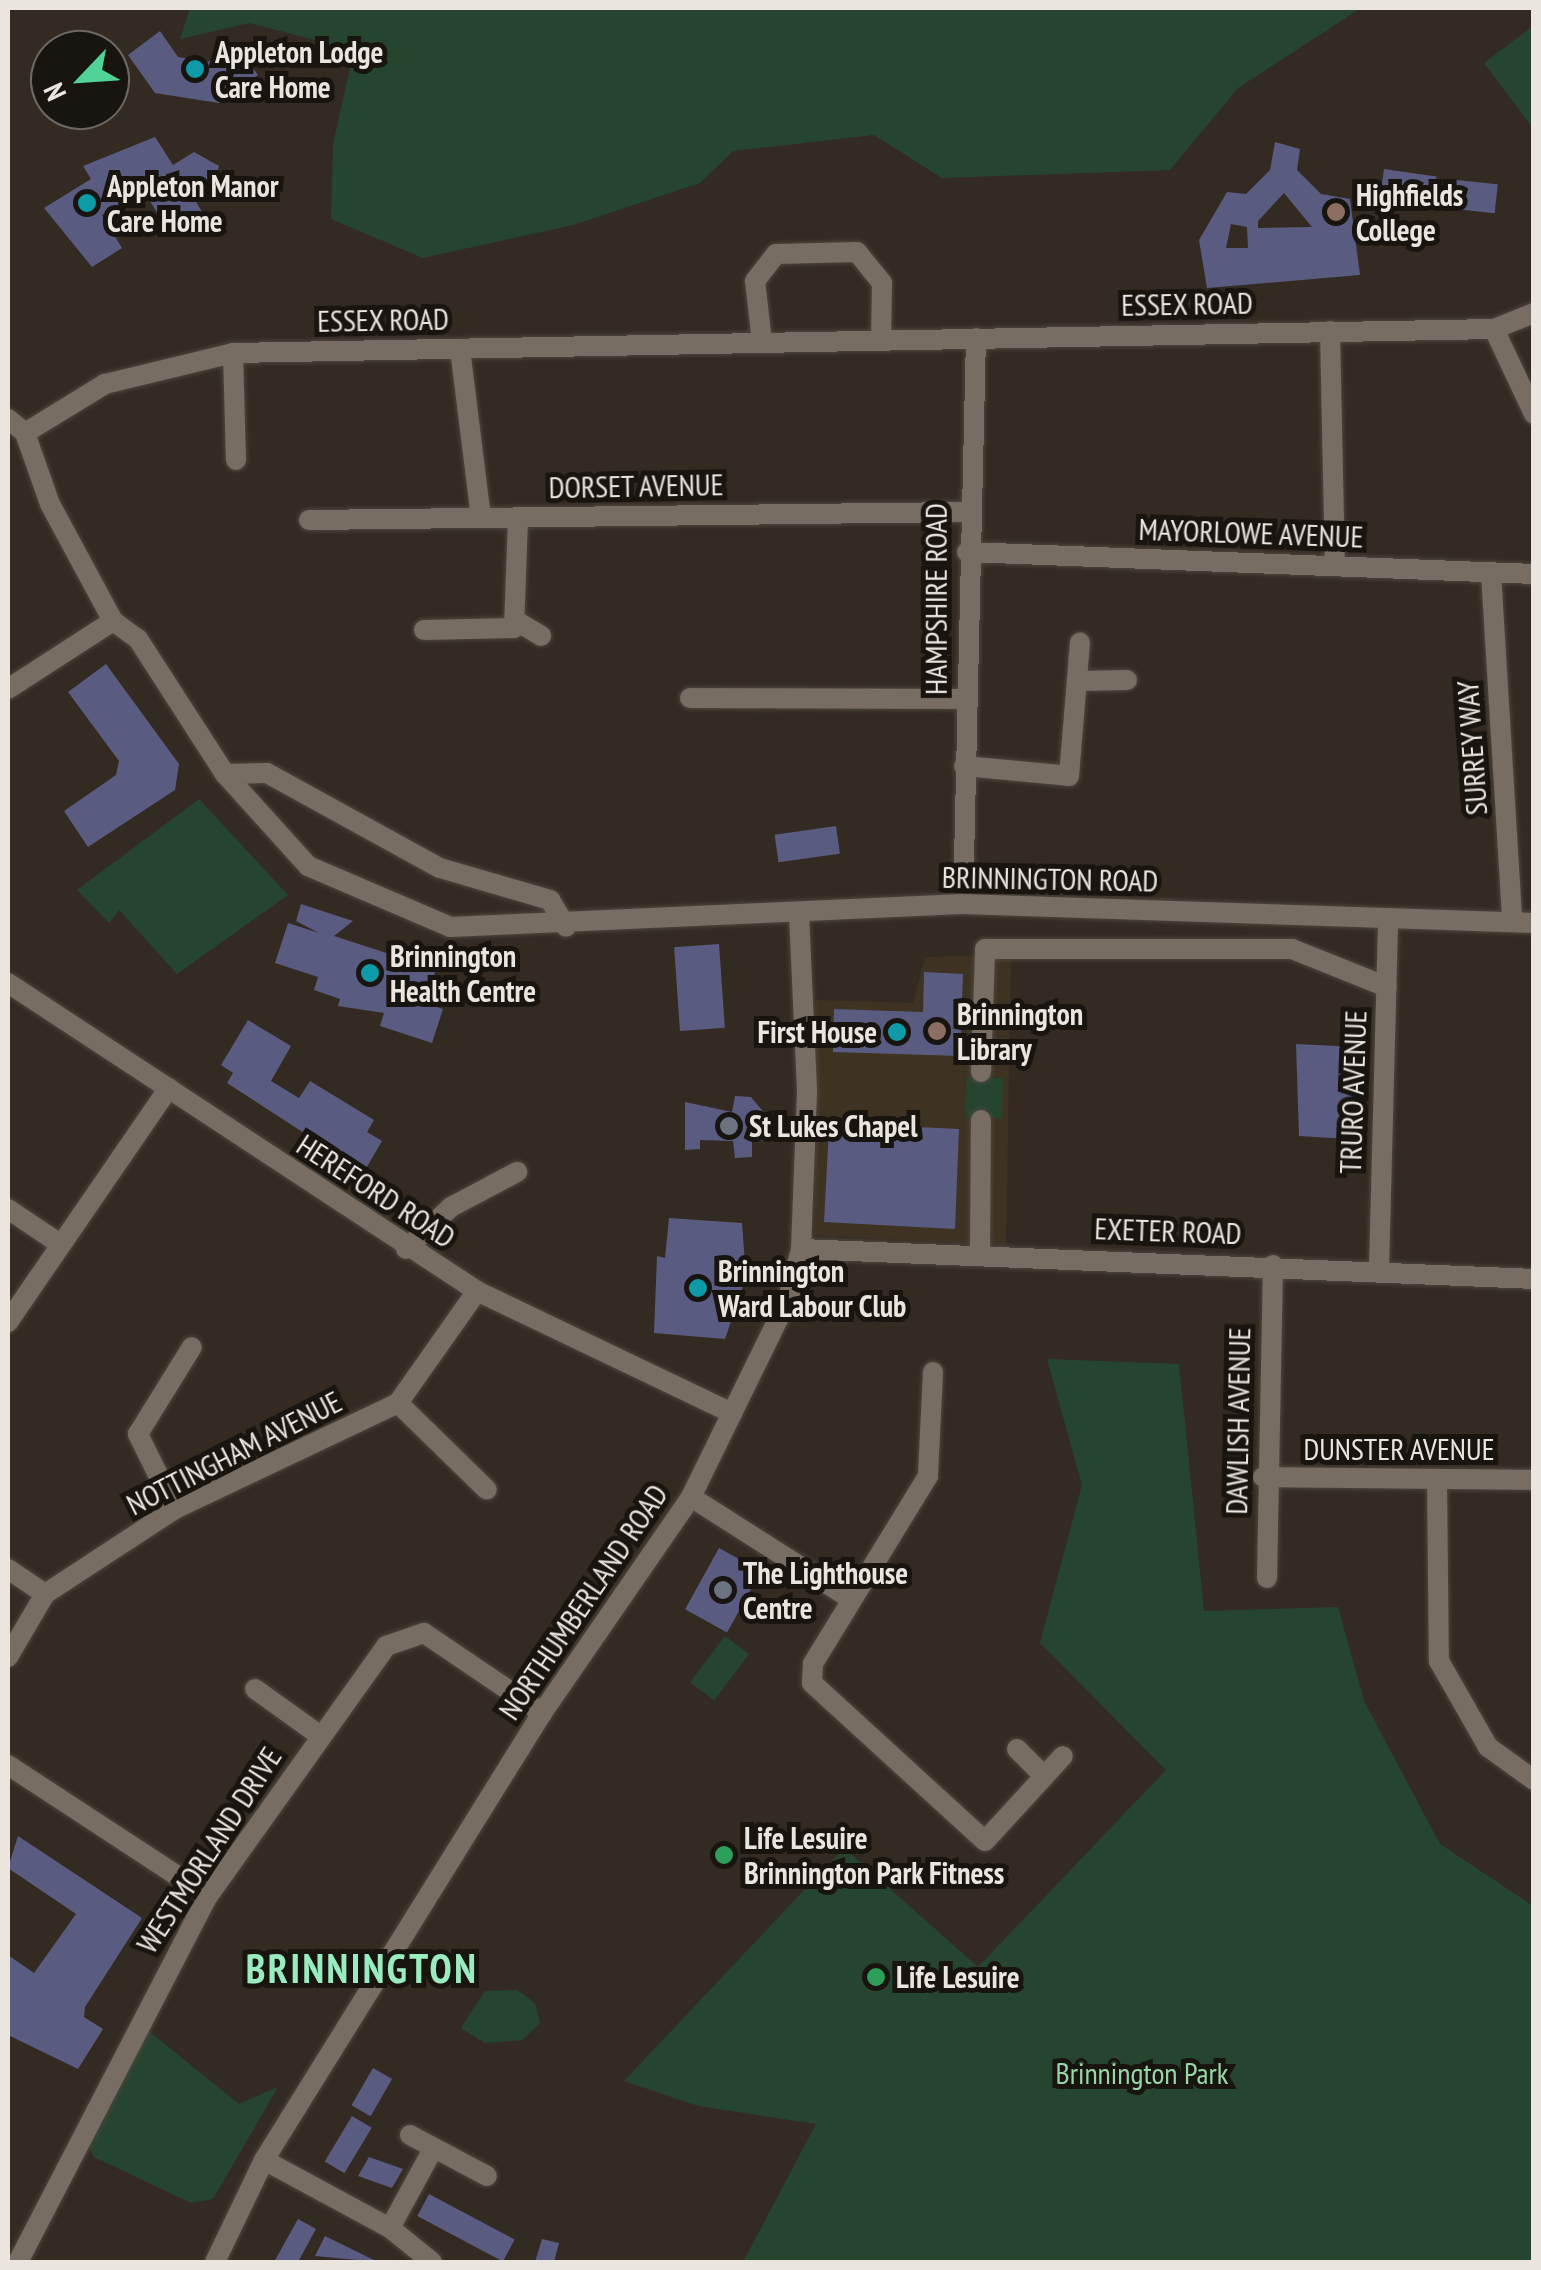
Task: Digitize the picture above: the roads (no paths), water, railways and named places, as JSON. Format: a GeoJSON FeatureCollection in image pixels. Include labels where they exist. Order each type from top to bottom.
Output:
{"type":"FeatureCollection","features":[{"type":"Feature","properties":{"kind":"street"},"geometry":{"type":"LineString","coordinates":[[762,342],[755,281],[776,254],[841,252],[857,252],[882,283],[881,340]]}},
{"type":"Feature","properties":{"kind":"street"},"geometry":{"type":"LineString","coordinates":[[1534,313],[1494,329],[1534,414]]}},
{"type":"Feature","properties":{"kind":"street","name":"ESSEX ROAD"},"geometry":{"type":"LineString","coordinates":[[26,433],[105,384],[232,353],[1494,329]]}},
{"type":"Feature","properties":{"kind":"street"},"geometry":{"type":"LineString","coordinates":[[1330,331],[1334,566]]}},
{"type":"Feature","properties":{"kind":"street","name":"HAMPSHIRE ROAD"},"geometry":{"type":"LineString","coordinates":[[964,861],[965,512],[976,338]]}},
{"type":"Feature","properties":{"kind":"street"},"geometry":{"type":"LineString","coordinates":[[460,349],[481,518]]}},
{"type":"Feature","properties":{"kind":"street"},"geometry":{"type":"LineString","coordinates":[[232,353],[236,460]]}},
{"type":"Feature","properties":{"kind":"street"},"geometry":{"type":"LineString","coordinates":[[8,420],[26,433]]}},
{"type":"Feature","properties":{"kind":"street","name":"BRINNINGTON ROAD"},"geometry":{"type":"LineString","coordinates":[[26,433],[50,504],[113,622],[138,639],[225,774],[308,866],[450,927],[566,927],[962,904],[1523,921]]}},
{"type":"Feature","properties":{"kind":"street","name":"DORSET AVENUE"},"geometry":{"type":"LineString","coordinates":[[309,520],[965,512]]}},
{"type":"Feature","properties":{"kind":"street"},"geometry":{"type":"LineString","coordinates":[[518,518],[518,622]]}},
{"type":"Feature","properties":{"kind":"street","name":"MAYORLOWE AVENUE"},"geometry":{"type":"LineString","coordinates":[[967,552],[1534,574]]}},
{"type":"Feature","properties":{"kind":"street","name":"SURREY WAY"},"geometry":{"type":"LineString","coordinates":[[1491,572],[1523,921]]}},
{"type":"Feature","properties":{"kind":"street"},"geometry":{"type":"LineString","coordinates":[[8,688],[113,622]]}},
{"type":"Feature","properties":{"kind":"street"},"geometry":{"type":"LineString","coordinates":[[424,630],[518,622],[541,636]]}},
{"type":"Feature","properties":{"kind":"street"},"geometry":{"type":"LineString","coordinates":[[964,766],[1070,776],[1080,642]]}},
{"type":"Feature","properties":{"kind":"street"},"geometry":{"type":"LineString","coordinates":[[1077,681],[1127,680]]}},
{"type":"Feature","properties":{"kind":"street"},"geometry":{"type":"LineString","coordinates":[[690,698],[965,700]]}},
{"type":"Feature","properties":{"kind":"street"},"geometry":{"type":"LineString","coordinates":[[225,774],[267,772],[440,868],[550,900],[566,927]]}},
{"type":"Feature","properties":{"kind":"street","name":"NORTHUMBERLAND ROAD"},"geometry":{"type":"LineString","coordinates":[[215,2262],[264,2160],[542,1712],[691,1497],[788,1299],[801,1250],[807,1090],[798,914]]}},
{"type":"Feature","properties":{"kind":"street","name":"TRURO AVENUE"},"geometry":{"type":"LineString","coordinates":[[1379,1268],[1388,918]]}},
{"type":"Feature","properties":{"kind":"street"},"geometry":{"type":"LineString","coordinates":[[981,1072],[985,948],[1292,949],[1387,987]]}},
{"type":"Feature","properties":{"kind":"street","name":"HEREFORD ROAD"},"geometry":{"type":"LineString","coordinates":[[8,984],[170,1088],[406,1249],[477,1291],[732,1413]]}},
{"type":"Feature","properties":{"kind":"street"},"geometry":{"type":"LineString","coordinates":[[8,1322],[170,1088]]}},
{"type":"Feature","properties":{"kind":"street"},"geometry":{"type":"LineString","coordinates":[[980,1253],[981,1120]]}},
{"type":"Feature","properties":{"kind":"street"},"geometry":{"type":"LineString","coordinates":[[406,1249],[451,1207],[517,1172]]}},
{"type":"Feature","properties":{"kind":"street"},"geometry":{"type":"LineString","coordinates":[[8,1209],[60,1244]]}},
{"type":"Feature","properties":{"kind":"street","name":"EXETER ROAD"},"geometry":{"type":"LineString","coordinates":[[801,1250],[1379,1268],[1534,1278]]}},
{"type":"Feature","properties":{"kind":"street","name":"DAWLISH AVENUE"},"geometry":{"type":"LineString","coordinates":[[1267,1578],[1263,1478],[1273,1265]]}},
{"type":"Feature","properties":{"kind":"street","name":"NOTTINGHAM AVENUE"},"geometry":{"type":"LineString","coordinates":[[8,1657],[44,1594],[176,1510],[398,1403],[477,1291]]}},
{"type":"Feature","properties":{"kind":"street"},"geometry":{"type":"LineString","coordinates":[[176,1510],[138,1434],[192,1347]]}},
{"type":"Feature","properties":{"kind":"street"},"geometry":{"type":"LineString","coordinates":[[933,1372],[928,1476],[813,1664],[812,1683],[984,1842],[1062,1756]]}},
{"type":"Feature","properties":{"kind":"street"},"geometry":{"type":"LineString","coordinates":[[398,1403],[486,1490]]}},
{"type":"Feature","properties":{"kind":"street","name":"DUNSTER AVENUE"},"geometry":{"type":"LineString","coordinates":[[1263,1478],[1534,1480]]}},
{"type":"Feature","properties":{"kind":"street"},"geometry":{"type":"LineString","coordinates":[[1437,1480],[1439,1660],[1488,1747],[1534,1780]]}},
{"type":"Feature","properties":{"kind":"street"},"geometry":{"type":"LineString","coordinates":[[691,1497],[851,1599]]}},
{"type":"Feature","properties":{"kind":"street"},"geometry":{"type":"LineString","coordinates":[[8,1569],[44,1594]]}},
{"type":"Feature","properties":{"kind":"street","name":"WESTMORLAND DRIVE"},"geometry":{"type":"LineString","coordinates":[[18,2262],[208,1896],[369,1665],[407,1633],[448,1645],[542,1712]]}},
{"type":"Feature","properties":{"kind":"street"},"geometry":{"type":"LineString","coordinates":[[255,1689],[319,1735]]}},
{"type":"Feature","properties":{"kind":"street"},"geometry":{"type":"LineString","coordinates":[[1018,1749],[1044,1776]]}},
{"type":"Feature","properties":{"kind":"street"},"geometry":{"type":"LineString","coordinates":[[8,1765],[208,1896]]}},
{"type":"Feature","properties":{"kind":"street"},"geometry":{"type":"LineString","coordinates":[[410,2134],[487,2176]]}},
{"type":"Feature","properties":{"kind":"street"},"geometry":{"type":"LineString","coordinates":[[390,2228],[432,2149]]}},
{"type":"Feature","properties":{"kind":"street"},"geometry":{"type":"LineString","coordinates":[[264,2160],[390,2228],[432,2262]]}},
{"type":"Feature","properties":{"kind":"place","name":"Appleton Lodge Care Home"},"geometry":{"type":"Point","coordinates":[195,69]}},
{"type":"Feature","properties":{"kind":"place","name":"Appleton Manor Care Home"},"geometry":{"type":"Point","coordinates":[87,203]}},
{"type":"Feature","properties":{"kind":"place","name":"Highfields College"},"geometry":{"type":"Point","coordinates":[1336,212]}},
{"type":"Feature","properties":{"kind":"place","name":"Brinnington Health Centre"},"geometry":{"type":"Point","coordinates":[370,973]}},
{"type":"Feature","properties":{"kind":"place","name":"Brinnington Library"},"geometry":{"type":"Point","coordinates":[937,1031]}},
{"type":"Feature","properties":{"kind":"place","name":"First House"},"geometry":{"type":"Point","coordinates":[897,1032]}},
{"type":"Feature","properties":{"kind":"place","name":"St Lukes Chapel"},"geometry":{"type":"Point","coordinates":[729,1126]}},
{"type":"Feature","properties":{"kind":"place","name":"Brinnington Ward Labour Club"},"geometry":{"type":"Point","coordinates":[698,1288]}},
{"type":"Feature","properties":{"kind":"place","name":"The Lighthouse Centre"},"geometry":{"type":"Point","coordinates":[723,1590]}},
{"type":"Feature","properties":{"kind":"place","name":"Life Lesuire Brinnington Park Fitness"},"geometry":{"type":"Point","coordinates":[724,1855]}},
{"type":"Feature","properties":{"kind":"place","name":"Life Lesuire"},"geometry":{"type":"Point","coordinates":[876,1977]}},
{"type":"Feature","properties":{"kind":"district","name":"BRINNINGTON"},"geometry":{"type":"Point","coordinates":[362,1968]}},
{"type":"Feature","properties":{"kind":"park label","name":"Brinnington Park"},"geometry":{"type":"Point","coordinates":[1142,2073]}}]}
